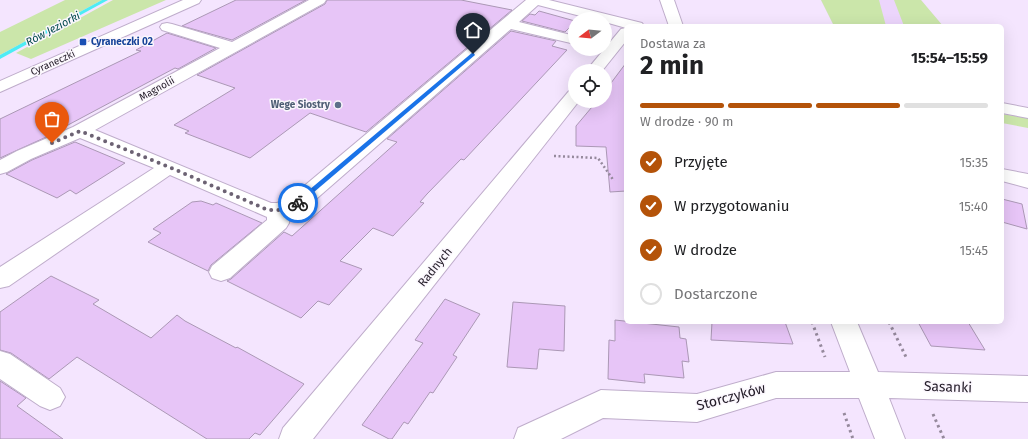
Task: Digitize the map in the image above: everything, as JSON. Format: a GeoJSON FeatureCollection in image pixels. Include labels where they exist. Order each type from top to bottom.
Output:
{"type":"FeatureCollection","features":[{"type":"Feature","properties":{"kind":"street","name":"Cyraneczki"},"geometry":{"type":"LineString","coordinates":[[0,87],[194,0]]}},
{"type":"Feature","properties":{"kind":"street","name":"Magnolii"},"geometry":{"type":"LineString","coordinates":[[0,168],[24,155],[80,131],[319,0]]}},
{"type":"Feature","properties":{"kind":"street"},"geometry":{"type":"LineString","coordinates":[[80,131],[169,167],[268,210],[279,210],[300,202],[534,0],[624,25]]}},
{"type":"Feature","properties":{"kind":"street"},"geometry":{"type":"LineString","coordinates":[[667,0],[675,24]]}},
{"type":"Feature","properties":{"kind":"street"},"geometry":{"type":"LineString","coordinates":[[508,24],[568,38]]}},
{"type":"Feature","properties":{"kind":"street"},"geometry":{"type":"LineString","coordinates":[[167,27],[233,47]]}},
{"type":"Feature","properties":{"kind":"street"},"geometry":{"type":"LineString","coordinates":[[600,64],[624,35]]}},
{"type":"Feature","properties":{"kind":"street","name":"Radnych"},"geometry":{"type":"LineString","coordinates":[[294,439],[568,104]]}},
{"type":"Feature","properties":{"kind":"street"},"geometry":{"type":"LineString","coordinates":[[1004,108],[1028,113]]}},
{"type":"Feature","properties":{"kind":"street"},"geometry":{"type":"LineString","coordinates":[[0,279],[169,167]]}},
{"type":"Feature","properties":{"kind":"street"},"geometry":{"type":"LineString","coordinates":[[1004,175],[1028,181]]}},
{"type":"Feature","properties":{"kind":"street"},"geometry":{"type":"LineString","coordinates":[[221,272],[278,223],[279,210]]}},
{"type":"Feature","properties":{"kind":"street"},"geometry":{"type":"LineString","coordinates":[[845,324],[890,439]]}},
{"type":"Feature","properties":{"kind":"street"},"geometry":{"type":"LineString","coordinates":[[0,363],[50,397]]}},
{"type":"Feature","properties":{"kind":"street","name":"Storczyków"},"geometry":{"type":"LineString","coordinates":[[529,439],[601,404],[697,408],[776,385],[868,385]]}},
{"type":"Feature","properties":{"kind":"street","name":"Sasanki"},"geometry":{"type":"LineString","coordinates":[[868,385],[1028,390]]}},
{"type":"Feature","properties":{"kind":"path"},"geometry":{"type":"LineString","coordinates":[[553,156],[598,158],[614,181]]}},
{"type":"Feature","properties":{"kind":"shaded area"},"geometry":{"type":"Polygon","coordinates":[[[821,0],[921,0],[941,24],[833,24],[821,0]]]}},
{"type":"Feature","properties":{"kind":"green space"},"geometry":{"type":"Polygon","coordinates":[[[65,0],[102,0],[0,55],[0,32],[65,0]]]}},
{"type":"Feature","properties":{"kind":"green space"},"geometry":{"type":"Polygon","coordinates":[[[113,0],[166,0],[31,59],[16,53],[113,0]]]}},
{"type":"Feature","properties":{"kind":"green space"},"geometry":{"type":"Polygon","coordinates":[[[821,0],[879,0],[885,24],[833,24],[821,0]]]}},
{"type":"Feature","properties":{"kind":"green space"},"geometry":{"type":"Polygon","coordinates":[[[894,0],[921,0],[941,24],[903,24],[894,0]]]}},
{"type":"Feature","properties":{"kind":"green space"},"geometry":{"type":"Polygon","coordinates":[[[1004,114],[1028,118],[1028,128],[1004,123],[1004,114]]]}},
{"type":"Feature","properties":{"kind":"building"},"geometry":{"type":"Polygon","coordinates":[[[236,0],[306,0],[232,40],[182,26],[236,0]]]}},
{"type":"Feature","properties":{"kind":"building"},"geometry":{"type":"Polygon","coordinates":[[[327,0],[461,0],[512,10],[366,132],[310,113],[250,158],[185,133],[189,131],[174,125],[235,88],[197,75],[325,4],[327,0]]]}},
{"type":"Feature","properties":{"kind":"building"},"geometry":{"type":"Polygon","coordinates":[[[539,11],[568,19],[568,29],[565,32],[522,21],[530,14],[535,15],[539,11]]]}},
{"type":"Feature","properties":{"kind":"building"},"geometry":{"type":"Polygon","coordinates":[[[511,31],[556,41],[552,46],[567,50],[464,160],[461,159],[427,194],[420,202],[424,203],[393,236],[373,228],[340,261],[362,269],[329,305],[318,301],[301,318],[227,281],[284,232],[292,236],[397,142],[387,139],[511,31]]]}},
{"type":"Feature","properties":{"kind":"building"},"geometry":{"type":"Polygon","coordinates":[[[167,33],[216,48],[178,69],[175,68],[53,133],[55,133],[0,158],[0,119],[141,51],[136,50],[167,33]]]}},
{"type":"Feature","properties":{"kind":"building"},"geometry":{"type":"Polygon","coordinates":[[[624,66],[624,191],[610,192],[606,147],[576,146],[576,126],[591,108],[612,108],[612,82],[624,66]]]}},
{"type":"Feature","properties":{"kind":"building"},"geometry":{"type":"Polygon","coordinates":[[[75,142],[125,163],[76,194],[70,190],[57,198],[6,174],[32,160],[75,142]]]}},
{"type":"Feature","properties":{"kind":"building"},"geometry":{"type":"Polygon","coordinates":[[[1004,200],[1022,204],[1027,229],[1004,223],[1004,200]]]}},
{"type":"Feature","properties":{"kind":"building"},"geometry":{"type":"Polygon","coordinates":[[[201,201],[213,205],[216,203],[262,223],[211,265],[208,271],[148,242],[161,233],[153,229],[192,202],[201,201]]]}},
{"type":"Feature","properties":{"kind":"building"},"geometry":{"type":"Polygon","coordinates":[[[51,276],[99,300],[93,304],[151,338],[177,315],[185,321],[236,348],[237,347],[304,384],[260,435],[255,433],[249,439],[207,439],[77,357],[49,379],[11,353],[0,350],[0,312],[51,276]]]}},
{"type":"Feature","properties":{"kind":"building"},"geometry":{"type":"Polygon","coordinates":[[[445,299],[480,314],[453,355],[457,357],[433,393],[430,392],[408,424],[404,422],[392,439],[389,439],[362,425],[423,343],[415,340],[445,299]]]}},
{"type":"Feature","properties":{"kind":"building"},"geometry":{"type":"Polygon","coordinates":[[[513,302],[565,306],[564,351],[539,349],[537,369],[507,367],[513,302]]]}},
{"type":"Feature","properties":{"kind":"building"},"geometry":{"type":"Polygon","coordinates":[[[615,320],[624,321],[624,324],[652,324],[679,327],[680,338],[686,339],[689,362],[682,361],[684,378],[644,374],[645,383],[608,379],[609,340],[615,341],[615,320]]]}},
{"type":"Feature","properties":{"kind":"building"},"geometry":{"type":"Polygon","coordinates":[[[712,324],[786,324],[793,344],[711,340],[712,324]]]}},
{"type":"Feature","properties":{"kind":"building"},"geometry":{"type":"Polygon","coordinates":[[[919,324],[969,324],[985,350],[931,346],[919,324]]]}},
{"type":"Feature","properties":{"kind":"building"},"geometry":{"type":"Polygon","coordinates":[[[0,381],[26,398],[17,406],[63,439],[0,439],[0,381]]]}},
{"type":"Feature","properties":{"kind":"waterway","name":"Rów Jeziorki"},"geometry":{"type":"LineString","coordinates":[[0,57],[106,0]]}},
{"type":"Feature","properties":{"kind":"way so far"},"geometry":{"type":"LineString","coordinates":[[52,143],[80,131],[169,167],[268,210],[279,210],[298,203]]}},
{"type":"Feature","properties":{"kind":"place","name":"Cyraneczki 02"},"geometry":{"type":"Point","coordinates":[83,42]}},
{"type":"Feature","properties":{"kind":"place","name":"Wege Siostry"},"geometry":{"type":"Point","coordinates":[338,105]}},
{"type":"Feature","properties":{"kind":"route"},"geometry":{"type":"LineString","coordinates":[[298,203],[473,54]]}}]}
